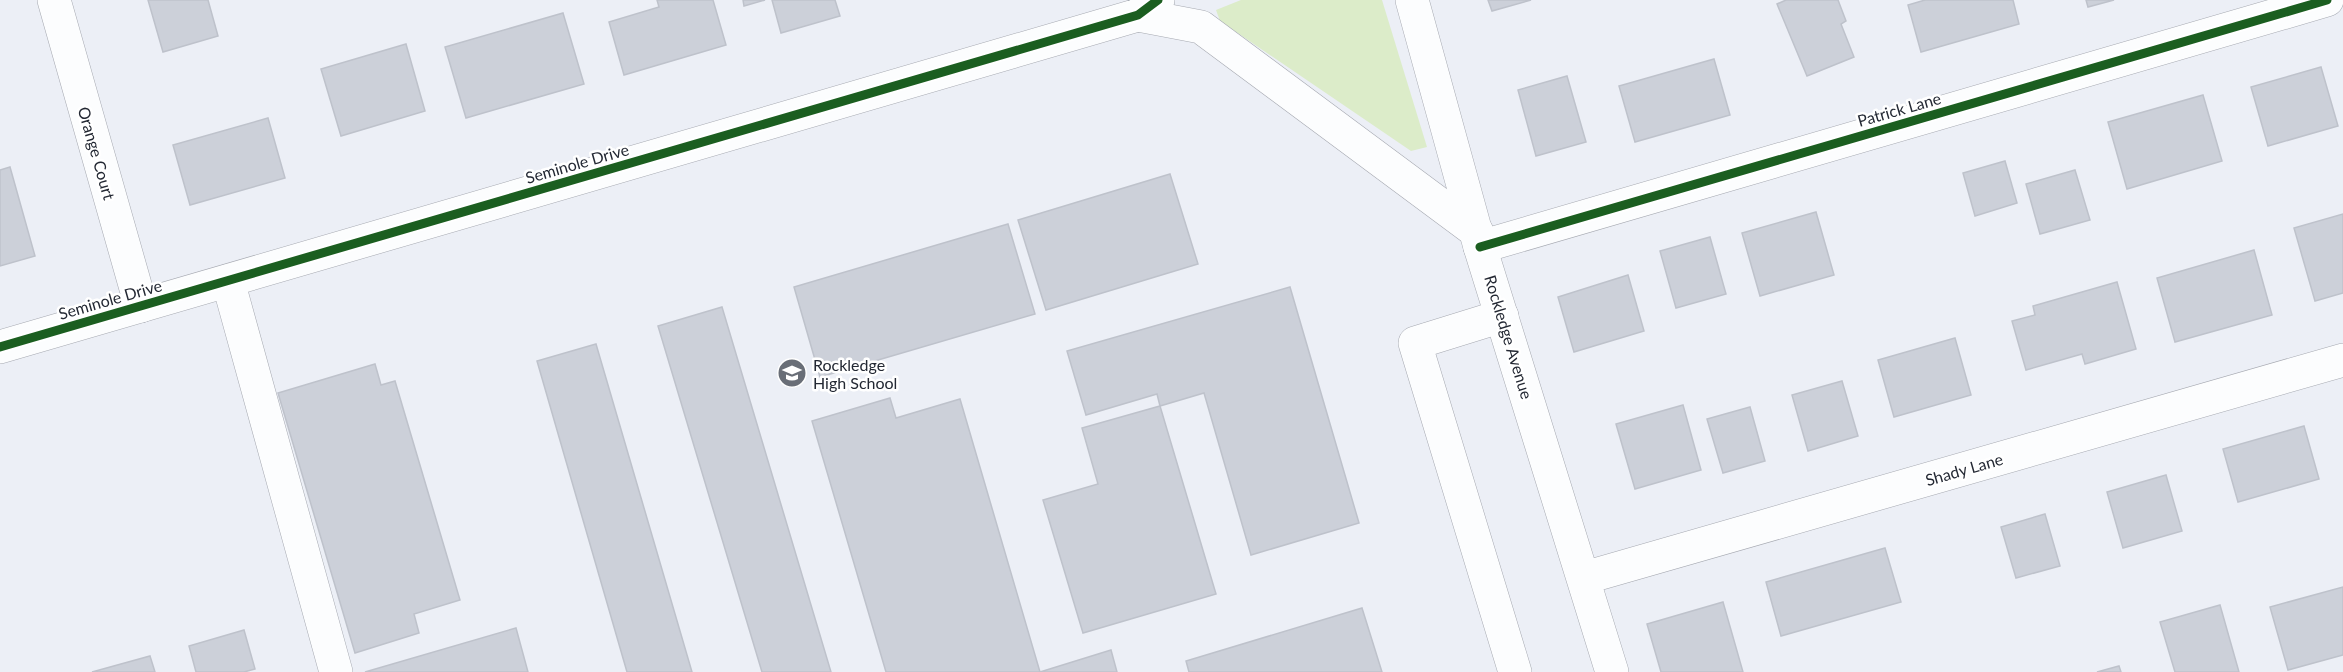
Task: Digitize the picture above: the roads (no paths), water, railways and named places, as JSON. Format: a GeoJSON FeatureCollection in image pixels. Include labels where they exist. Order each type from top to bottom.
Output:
{"type":"FeatureCollection","features":[{"type":"Feature","properties":{"kind":"street","name":"Orange Court"},"geometry":{"type":"LineString","coordinates":[[54,0],[141,306]]}},
{"type":"Feature","properties":{"kind":"street","name":"Rockledge Avenue"},"geometry":{"type":"LineString","coordinates":[[1412,0],[1479,239],[1612,672]]}},
{"type":"Feature","properties":{"kind":"street","name":"Patrick Lane"},"geometry":{"type":"LineString","coordinates":[[1479,239],[2327,0]]}},
{"type":"Feature","properties":{"kind":"street","name":"Seminole Drive"},"geometry":{"type":"LineString","coordinates":[[0,347],[1148,7]]}},
{"type":"Feature","properties":{"kind":"street"},"geometry":{"type":"LineString","coordinates":[[1148,7],[1201,27],[1479,239]]}},
{"type":"Feature","properties":{"kind":"street"},"geometry":{"type":"LineString","coordinates":[[228,281],[336,672]]}},
{"type":"Feature","properties":{"kind":"street"},"geometry":{"type":"LineString","coordinates":[[1502,316],[1415,343],[1515,672]]}},
{"type":"Feature","properties":{"kind":"street","name":"Shady Lane"},"geometry":{"type":"LineString","coordinates":[[1584,578],[2343,360]]}},
{"type":"Feature","properties":{"kind":"place","name":"Rockledge High School"},"geometry":{"type":"Point","coordinates":[792,373]}}]}
